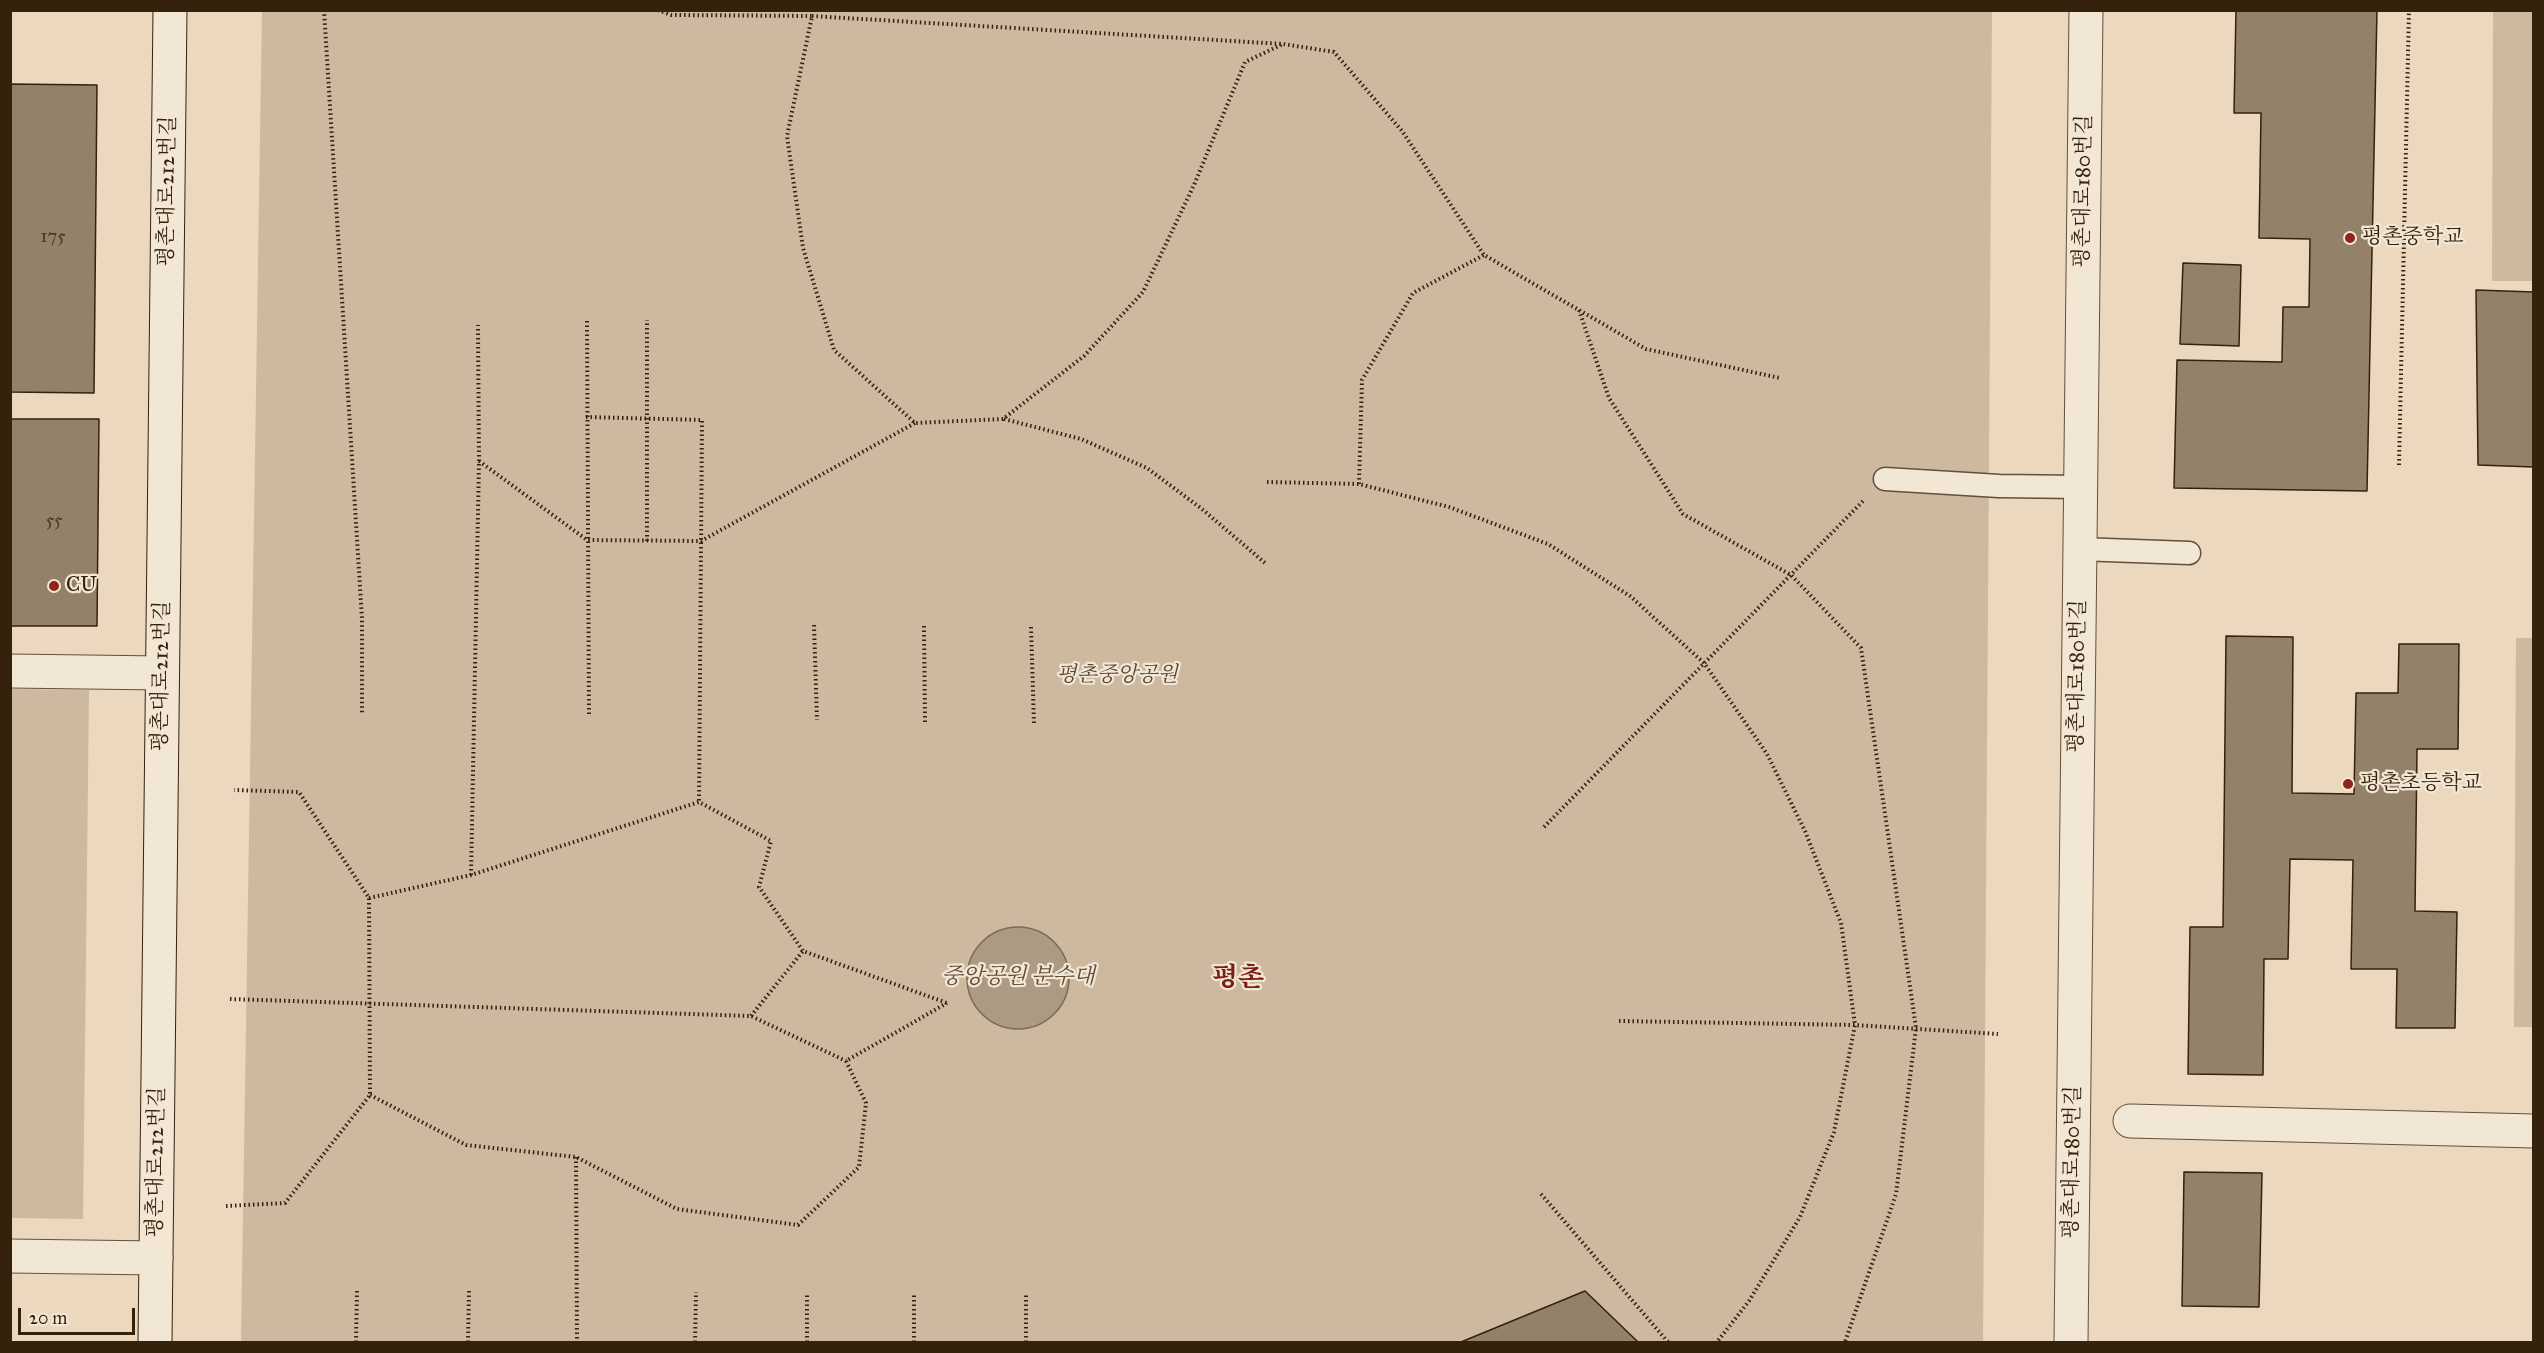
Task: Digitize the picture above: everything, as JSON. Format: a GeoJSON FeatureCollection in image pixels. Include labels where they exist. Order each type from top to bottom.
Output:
{"type":"FeatureCollection","features":[{"type":"Feature","properties":{"kind":"street","name":"평촌대로212번길"},"geometry":{"type":"LineString","coordinates":[[155,1342],[170,10]]}},
{"type":"Feature","properties":{"kind":"street","name":"평촌대로180번길"},"geometry":{"type":"LineString","coordinates":[[2071,1342],[2086,10]]}},
{"type":"Feature","properties":{"kind":"street"},"geometry":{"type":"LineString","coordinates":[[10,671],[162,673]]}},
{"type":"Feature","properties":{"kind":"street"},"geometry":{"type":"LineString","coordinates":[[2130,1121],[2534,1131]]}},
{"type":"Feature","properties":{"kind":"street"},"geometry":{"type":"LineString","coordinates":[[10,1256],[156,1258]]}},
{"type":"Feature","properties":{"kind":"lane"},"geometry":{"type":"LineString","coordinates":[[1885,479],[1999,486],[2080,487]]}},
{"type":"Feature","properties":{"kind":"lane"},"geometry":{"type":"LineString","coordinates":[[2079,549],[2189,554]]}},
{"type":"Feature","properties":{"kind":"path"},"geometry":{"type":"LineString","coordinates":[[324,10],[362,619],[362,714]]}},
{"type":"Feature","properties":{"kind":"path"},"geometry":{"type":"LineString","coordinates":[[658,10],[671,15],[812,16],[1283,44],[1334,52],[1402,132],[1484,255],[1646,349],[1780,378]]}},
{"type":"Feature","properties":{"kind":"path"},"geometry":{"type":"LineString","coordinates":[[2399,465],[2409,10]]}},
{"type":"Feature","properties":{"kind":"path"},"geometry":{"type":"LineString","coordinates":[[812,16],[787,136],[803,248],[834,350],[915,423]]}},
{"type":"Feature","properties":{"kind":"path"},"geometry":{"type":"LineString","coordinates":[[1003,419],[1084,356],[1143,292],[1194,184],[1245,62],[1283,44]]}},
{"type":"Feature","properties":{"kind":"path"},"geometry":{"type":"LineString","coordinates":[[1359,484],[1362,380],[1413,293],[1484,255]]}},
{"type":"Feature","properties":{"kind":"path"},"geometry":{"type":"LineString","coordinates":[[1579,310],[1610,398],[1683,514],[1791,575],[1861,648],[1916,1028],[1896,1194],[1845,1342]]}},
{"type":"Feature","properties":{"kind":"path"},"geometry":{"type":"LineString","coordinates":[[647,541],[648,320]]}},
{"type":"Feature","properties":{"kind":"path"},"geometry":{"type":"LineString","coordinates":[[587,321],[589,717]]}},
{"type":"Feature","properties":{"kind":"path"},"geometry":{"type":"LineString","coordinates":[[471,875],[479,461],[478,325]]}},
{"type":"Feature","properties":{"kind":"path"},"geometry":{"type":"LineString","coordinates":[[586,417],[702,420],[699,802]]}},
{"type":"Feature","properties":{"kind":"path"},"geometry":{"type":"LineString","coordinates":[[479,461],[587,540],[701,542],[915,423],[1003,419],[1081,439],[1147,468],[1202,509],[1265,563]]}},
{"type":"Feature","properties":{"kind":"path"},"geometry":{"type":"LineString","coordinates":[[1544,827],[1885,479]]}},
{"type":"Feature","properties":{"kind":"path"},"geometry":{"type":"LineString","coordinates":[[1267,482],[1359,484],[1449,507],[1548,544],[1630,596],[1704,663],[1767,754],[1805,831],[1841,923],[1855,1025],[1834,1132],[1800,1217],[1749,1300],[1717,1342]]}},
{"type":"Feature","properties":{"kind":"path"},"geometry":{"type":"LineString","coordinates":[[814,625],[817,720]]}},
{"type":"Feature","properties":{"kind":"path"},"geometry":{"type":"LineString","coordinates":[[924,626],[925,722]]}},
{"type":"Feature","properties":{"kind":"path"},"geometry":{"type":"LineString","coordinates":[[1031,627],[1034,724]]}},
{"type":"Feature","properties":{"kind":"path"},"geometry":{"type":"LineString","coordinates":[[226,1206],[285,1203],[370,1095],[369,898],[299,792],[234,790]]}},
{"type":"Feature","properties":{"kind":"path"},"geometry":{"type":"LineString","coordinates":[[369,898],[471,875],[699,802],[771,842],[759,887],[802,951],[947,1002],[846,1062]]}},
{"type":"Feature","properties":{"kind":"path"},"geometry":{"type":"LineString","coordinates":[[751,1016],[802,951]]}},
{"type":"Feature","properties":{"kind":"path"},"geometry":{"type":"LineString","coordinates":[[230,999],[751,1016],[846,1062],[866,1103],[859,1167],[798,1225],[677,1209],[576,1157],[466,1145],[370,1095]]}},
{"type":"Feature","properties":{"kind":"path"},"geometry":{"type":"LineString","coordinates":[[1619,1021],[1855,1025],[1998,1034]]}},
{"type":"Feature","properties":{"kind":"path"},"geometry":{"type":"LineString","coordinates":[[576,1157],[577,1342]]}},
{"type":"Feature","properties":{"kind":"path"},"geometry":{"type":"LineString","coordinates":[[1541,1194],[1668,1342]]}},
{"type":"Feature","properties":{"kind":"path"},"geometry":{"type":"LineString","coordinates":[[356,1342],[357,1289]]}},
{"type":"Feature","properties":{"kind":"path"},"geometry":{"type":"LineString","coordinates":[[468,1342],[469,1290]]}},
{"type":"Feature","properties":{"kind":"path"},"geometry":{"type":"LineString","coordinates":[[695,1342],[696,1292]]}},
{"type":"Feature","properties":{"kind":"path"},"geometry":{"type":"LineString","coordinates":[[807,1293],[807,1342]]}},
{"type":"Feature","properties":{"kind":"path"},"geometry":{"type":"LineString","coordinates":[[914,1294],[914,1342]]}},
{"type":"Feature","properties":{"kind":"path"},"geometry":{"type":"LineString","coordinates":[[1026,1294],[1026,1342]]}},
{"type":"Feature","properties":{"kind":"green space","name":"평촌중앙공원"},"geometry":{"type":"Polygon","coordinates":[[[262,11],[1992,11],[1983,1342],[241,1342],[262,11]]]}},
{"type":"Feature","properties":{"kind":"green space"},"geometry":{"type":"Polygon","coordinates":[[[2493,11],[2533,11],[2533,281],[2492,281],[2493,11]]]}},
{"type":"Feature","properties":{"kind":"green space"},"geometry":{"type":"Polygon","coordinates":[[[2516,638],[2534,638],[2533,1027],[2514,1027],[2516,638]]]}},
{"type":"Feature","properties":{"kind":"green space"},"geometry":{"type":"Polygon","coordinates":[[[11,689],[89,690],[83,1219],[11,1218],[11,689]]]}},
{"type":"Feature","properties":{"kind":"water","name":"중앙공원 분수대"},"geometry":{"type":"Polygon","coordinates":[[[1018,927],[1038,931],[1054,942],[1065,958],[1069,978],[1065,998],[1054,1014],[1038,1025],[1018,1029],[998,1025],[982,1014],[971,998],[967,978],[971,958],[982,942],[998,931],[1018,927]]]}},
{"type":"Feature","properties":{"kind":"building"},"geometry":{"type":"Polygon","coordinates":[[[2236,10],[2377,10],[2367,491],[2174,488],[2177,360],[2282,362],[2283,307],[2309,307],[2310,239],[2259,238],[2261,113],[2234,113],[2236,10]]]}},
{"type":"Feature","properties":{"kind":"building"},"geometry":{"type":"Polygon","coordinates":[[[10,84],[97,85],[94,393],[10,392],[10,84]]]}},
{"type":"Feature","properties":{"kind":"building"},"geometry":{"type":"Polygon","coordinates":[[[2183,263],[2241,265],[2239,346],[2180,344],[2183,263]]]}},
{"type":"Feature","properties":{"kind":"building"},"geometry":{"type":"Polygon","coordinates":[[[2476,290],[2534,292],[2534,467],[2478,465],[2476,290]]]}},
{"type":"Feature","properties":{"kind":"building"},"geometry":{"type":"Polygon","coordinates":[[[10,419],[99,419],[97,626],[10,626],[10,419]]]}},
{"type":"Feature","properties":{"kind":"building"},"geometry":{"type":"Polygon","coordinates":[[[2226,636],[2293,637],[2292,793],[2354,794],[2356,693],[2398,693],[2399,644],[2459,644],[2458,749],[2417,749],[2415,911],[2457,912],[2455,1028],[2396,1028],[2397,969],[2351,969],[2353,860],[2290,859],[2288,959],[2264,959],[2263,1075],[2188,1074],[2190,927],[2223,927],[2226,636]]]}},
{"type":"Feature","properties":{"kind":"building"},"geometry":{"type":"Polygon","coordinates":[[[2184,1172],[2262,1173],[2259,1307],[2182,1306],[2184,1172]]]}},
{"type":"Feature","properties":{"kind":"building"},"geometry":{"type":"Polygon","coordinates":[[[1585,1291],[1638,1342],[1461,1342],[1585,1291]]]}},
{"type":"Feature","properties":{"kind":"place","name":"평촌중학교"},"geometry":{"type":"Point","coordinates":[2350,238]}},
{"type":"Feature","properties":{"kind":"place","name":"CU"},"geometry":{"type":"Point","coordinates":[54,586]}},
{"type":"Feature","properties":{"kind":"place","name":"평촌초등학교"},"geometry":{"type":"Point","coordinates":[2348,784]}},
{"type":"Feature","properties":{"kind":"district","name":"평촌"},"geometry":{"type":"Point","coordinates":[1238,979]}}]}
